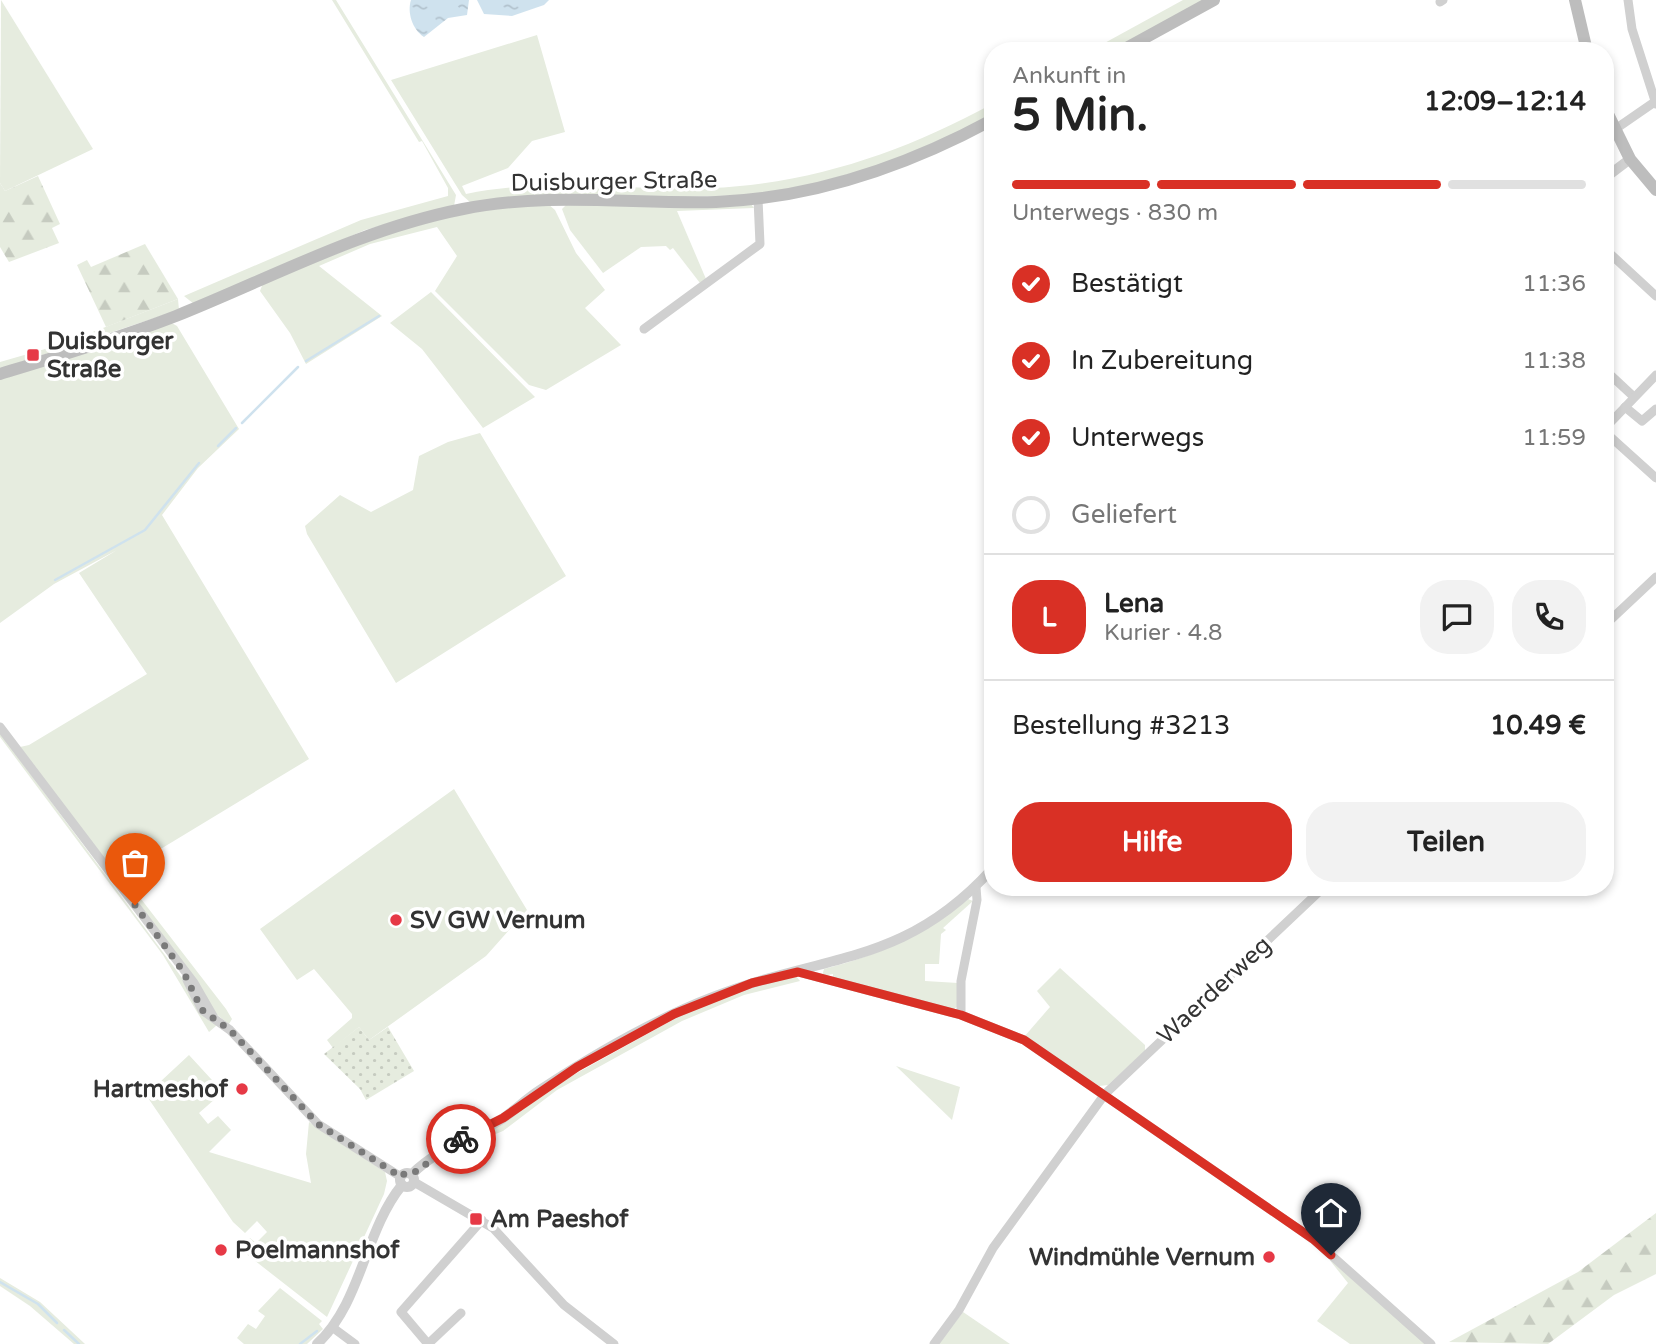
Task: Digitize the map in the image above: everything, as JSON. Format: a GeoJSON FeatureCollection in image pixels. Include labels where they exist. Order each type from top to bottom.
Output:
{"type":"FeatureCollection","features":[{"type":"Feature","properties":{"kind":"main road"},"geometry":{"type":"LineString","coordinates":[[1137,42],[1214,0]]}},
{"type":"Feature","properties":{"kind":"main road"},"geometry":{"type":"LineString","coordinates":[[1575,0],[1585,42]]}},
{"type":"Feature","properties":{"kind":"main road","name":"Duisburger Straße"},"geometry":{"type":"LineString","coordinates":[[0,374],[174,317],[332,248],[408,221],[466,208],[553,198],[671,202],[758,199],[812,190],[880,171],[938,149],[984,124]]}},
{"type":"Feature","properties":{"kind":"main road"},"geometry":{"type":"LineString","coordinates":[[1614,130],[1630,159],[1656,190]]}},
{"type":"Feature","properties":{"kind":"street"},"geometry":{"type":"LineString","coordinates":[[1614,130],[1656,102],[1632,29],[1628,0]]}},
{"type":"Feature","properties":{"kind":"street"},"geometry":{"type":"LineString","coordinates":[[1614,171],[1630,159]]}},
{"type":"Feature","properties":{"kind":"street"},"geometry":{"type":"LineString","coordinates":[[644,328],[760,244],[758,199]]}},
{"type":"Feature","properties":{"kind":"street"},"geometry":{"type":"LineString","coordinates":[[1614,257],[1656,296]]}},
{"type":"Feature","properties":{"kind":"street"},"geometry":{"type":"LineString","coordinates":[[1614,420],[1656,375]]}},
{"type":"Feature","properties":{"kind":"street"},"geometry":{"type":"LineString","coordinates":[[1614,378],[1634,397]]}},
{"type":"Feature","properties":{"kind":"street"},"geometry":{"type":"LineString","coordinates":[[1625,407],[1643,421],[1656,409]]}},
{"type":"Feature","properties":{"kind":"street"},"geometry":{"type":"LineString","coordinates":[[1614,438],[1656,478]]}},
{"type":"Feature","properties":{"kind":"street"},"geometry":{"type":"LineString","coordinates":[[1614,617],[1656,578]]}},
{"type":"Feature","properties":{"kind":"street"},"geometry":{"type":"LineString","coordinates":[[0,727],[183,971],[197,1003],[213,1016],[318,1124],[407,1180],[482,1220],[502,1236],[564,1305],[614,1344]]}},
{"type":"Feature","properties":{"kind":"street"},"geometry":{"type":"LineString","coordinates":[[317,1344],[344,1308],[388,1207],[407,1180],[442,1151],[503,1118],[566,1073],[674,1014],[742,986],[894,943],[919,931],[984,878]]}},
{"type":"Feature","properties":{"kind":"street"},"geometry":{"type":"LineString","coordinates":[[961,1015],[961,981],[977,901],[976,887]]}},
{"type":"Feature","properties":{"kind":"street","name":"Waerderweg"},"geometry":{"type":"LineString","coordinates":[[934,1344],[959,1310],[993,1248],[1105,1094],[1314,896]]}},
{"type":"Feature","properties":{"kind":"street"},"geometry":{"type":"LineString","coordinates":[[798,972],[961,1015],[1024,1040],[1313,1239],[1431,1344]]}},
{"type":"Feature","properties":{"kind":"street"},"geometry":{"type":"LineString","coordinates":[[461,1313],[428,1344],[401,1312],[482,1220]]}},
{"type":"Feature","properties":{"kind":"street"},"geometry":{"type":"LineString","coordinates":[[332,1327],[355,1344]]}},
{"type":"Feature","properties":{"kind":"green space"},"geometry":{"type":"Polygon","coordinates":[[[1,0],[93,149],[5,191],[0,183],[1,0]]]}},
{"type":"Feature","properties":{"kind":"green space"},"geometry":{"type":"Polygon","coordinates":[[[332,0],[336,0],[456,195],[454,206],[365,230],[194,304],[184,296],[361,220],[448,196],[448,188],[422,141],[419,142],[332,0]]]}},
{"type":"Feature","properties":{"kind":"green space"},"geometry":{"type":"Polygon","coordinates":[[[1183,0],[1207,0],[1130,42],[1106,42],[1183,0]]]}},
{"type":"Feature","properties":{"kind":"green space"},"geometry":{"type":"Polygon","coordinates":[[[537,35],[565,132],[532,141],[508,168],[462,186],[466,194],[527,186],[710,188],[784,180],[891,151],[984,108],[984,121],[885,164],[802,187],[751,195],[471,203],[462,195],[391,80],[537,35]]]}},
{"type":"Feature","properties":{"kind":"green space"},"geometry":{"type":"Polygon","coordinates":[[[38,176],[60,224],[52,228],[59,243],[9,262],[0,247],[0,183],[5,191],[38,176]]]}},
{"type":"Feature","properties":{"kind":"green space"},"geometry":{"type":"Polygon","coordinates":[[[568,203],[751,204],[754,208],[677,211],[706,279],[700,283],[673,248],[670,250],[666,246],[641,247],[603,273],[570,230],[562,209],[568,203]]]}},
{"type":"Feature","properties":{"kind":"green space"},"geometry":{"type":"Polygon","coordinates":[[[548,204],[555,210],[576,253],[605,290],[585,308],[621,345],[546,390],[529,385],[435,291],[457,256],[437,227],[370,244],[319,266],[382,316],[306,364],[290,333],[260,291],[263,283],[409,225],[497,207],[548,204]]]}},
{"type":"Feature","properties":{"kind":"green space"},"geometry":{"type":"Polygon","coordinates":[[[145,244],[178,299],[106,327],[77,265],[87,260],[91,267],[145,244]]]}},
{"type":"Feature","properties":{"kind":"green space"},"geometry":{"type":"Polygon","coordinates":[[[431,292],[535,397],[483,428],[422,349],[390,323],[431,292]]]}},
{"type":"Feature","properties":{"kind":"green space"},"geometry":{"type":"Polygon","coordinates":[[[178,299],[179,310],[0,369],[0,362],[59,345],[178,299]]]}},
{"type":"Feature","properties":{"kind":"green space"},"geometry":{"type":"Polygon","coordinates":[[[170,322],[177,326],[239,429],[198,468],[162,515],[309,759],[121,873],[226,1009],[232,1019],[229,1024],[216,1014],[199,987],[20,747],[29,745],[147,674],[79,573],[117,550],[54,584],[0,623],[0,378],[170,322]]]}},
{"type":"Feature","properties":{"kind":"green space"},"geometry":{"type":"Polygon","coordinates":[[[480,433],[566,576],[396,683],[307,534],[305,526],[340,495],[371,512],[413,490],[419,456],[448,442],[480,433]]]}},
{"type":"Feature","properties":{"kind":"green space"},"geometry":{"type":"Polygon","coordinates":[[[0,733],[217,1025],[209,1032],[163,955],[0,737],[0,733]]]}},
{"type":"Feature","properties":{"kind":"green space","name":"SV GW Vernum"},"geometry":{"type":"Polygon","coordinates":[[[454,789],[527,910],[486,956],[369,1040],[359,1027],[333,1048],[327,1040],[352,1018],[352,1014],[314,969],[297,980],[260,929],[454,789]]]}},
{"type":"Feature","properties":{"kind":"green space"},"geometry":{"type":"Polygon","coordinates":[[[968,899],[973,901],[943,928],[946,930],[941,934],[939,964],[925,964],[925,981],[958,983],[957,1007],[952,1010],[833,978],[833,974],[822,976],[824,969],[864,957],[918,933],[968,899]]]}},
{"type":"Feature","properties":{"kind":"green space"},"geometry":{"type":"Polygon","coordinates":[[[1060,968],[1145,1045],[1145,1051],[1108,1085],[1099,1086],[1024,1037],[1050,1007],[1037,991],[1060,968]]]}},
{"type":"Feature","properties":{"kind":"green space"},"geometry":{"type":"Polygon","coordinates":[[[795,975],[800,981],[744,995],[682,1021],[557,1090],[503,1131],[453,1151],[454,1147],[495,1128],[541,1093],[678,1017],[715,1000],[795,975]]]}},
{"type":"Feature","properties":{"kind":"green space"},"geometry":{"type":"Polygon","coordinates":[[[359,1027],[369,1040],[388,1027],[414,1071],[366,1100],[360,1089],[324,1054],[359,1027]]]}},
{"type":"Feature","properties":{"kind":"green space"},"geometry":{"type":"Polygon","coordinates":[[[189,1055],[223,1092],[199,1113],[208,1124],[218,1116],[231,1130],[209,1152],[311,1183],[306,1154],[309,1122],[385,1172],[387,1181],[384,1194],[327,1317],[245,1253],[245,1243],[250,1238],[256,1243],[267,1232],[257,1221],[245,1233],[233,1222],[146,1095],[189,1055]]]}},
{"type":"Feature","properties":{"kind":"green space"},"geometry":{"type":"Polygon","coordinates":[[[896,1066],[960,1087],[952,1120],[896,1066]]]}},
{"type":"Feature","properties":{"kind":"green space"},"geometry":{"type":"Polygon","coordinates":[[[1656,1213],[1656,1274],[1614,1295],[1548,1344],[1449,1342],[1578,1272],[1656,1213]]]}},
{"type":"Feature","properties":{"kind":"green space"},"geometry":{"type":"Polygon","coordinates":[[[1328,1258],[1426,1344],[1350,1344],[1317,1321],[1348,1283],[1328,1258]]]}},
{"type":"Feature","properties":{"kind":"green space"},"geometry":{"type":"Polygon","coordinates":[[[0,1278],[40,1302],[85,1344],[74,1344],[30,1306],[0,1286],[0,1278]]]}},
{"type":"Feature","properties":{"kind":"green space"},"geometry":{"type":"Polygon","coordinates":[[[280,1288],[322,1321],[319,1324],[323,1329],[307,1344],[244,1344],[237,1338],[248,1324],[256,1329],[265,1316],[258,1311],[280,1288]]]}},
{"type":"Feature","properties":{"kind":"green space"},"geometry":{"type":"Polygon","coordinates":[[[963,1312],[1010,1344],[938,1344],[963,1312]]]}},
{"type":"Feature","properties":{"kind":"water"},"geometry":{"type":"Polygon","coordinates":[[[411,0],[469,0],[467,15],[448,18],[424,37],[416,30],[410,10],[411,0]]]}},
{"type":"Feature","properties":{"kind":"water"},"geometry":{"type":"Polygon","coordinates":[[[477,0],[549,0],[544,5],[512,16],[484,14],[477,0]]]}},
{"type":"Feature","properties":{"kind":"waterway"},"geometry":{"type":"LineString","coordinates":[[306,361],[379,316]]}},
{"type":"Feature","properties":{"kind":"waterway"},"geometry":{"type":"LineString","coordinates":[[242,423],[298,367]]}},
{"type":"Feature","properties":{"kind":"waterway"},"geometry":{"type":"LineString","coordinates":[[218,446],[236,428]]}},
{"type":"Feature","properties":{"kind":"waterway"},"geometry":{"type":"LineString","coordinates":[[55,580],[145,530],[199,463]]}},
{"type":"Feature","properties":{"kind":"waterway"},"geometry":{"type":"LineString","coordinates":[[0,1282],[38,1304],[57,1323]]}},
{"type":"Feature","properties":{"kind":"waterway"},"geometry":{"type":"LineString","coordinates":[[64,1330],[79,1344]]}},
{"type":"Feature","properties":{"kind":"waterway"},"geometry":{"type":"LineString","coordinates":[[300,1344],[317,1331]]}},
{"type":"Feature","properties":{"kind":"way so far"},"geometry":{"type":"LineString","coordinates":[[135,905],[183,971],[202,1010],[230,1030],[299,1106],[329,1132],[401,1177],[404,1174],[412,1174],[461,1139]]}},
{"type":"Feature","properties":{"kind":"place","name":"Duisburger Straße"},"geometry":{"type":"Point","coordinates":[33,355]}},
{"type":"Feature","properties":{"kind":"place","name":"SV GW Vernum"},"geometry":{"type":"Point","coordinates":[396,920]}},
{"type":"Feature","properties":{"kind":"place","name":"Hartmeshof"},"geometry":{"type":"Point","coordinates":[242,1089]}},
{"type":"Feature","properties":{"kind":"place","name":"Am Paeshof"},"geometry":{"type":"Point","coordinates":[476,1219]}},
{"type":"Feature","properties":{"kind":"place","name":"Poelmannshof"},"geometry":{"type":"Point","coordinates":[221,1250]}},
{"type":"Feature","properties":{"kind":"place","name":"Windmühle Vernum"},"geometry":{"type":"Point","coordinates":[1269,1257]}},
{"type":"Feature","properties":{"kind":"route"},"geometry":{"type":"LineString","coordinates":[[461,1139],[503,1118],[539,1090],[577,1067],[674,1014],[752,983],[798,972],[961,1015],[1024,1040],[1313,1239],[1331,1255]]}}]}
